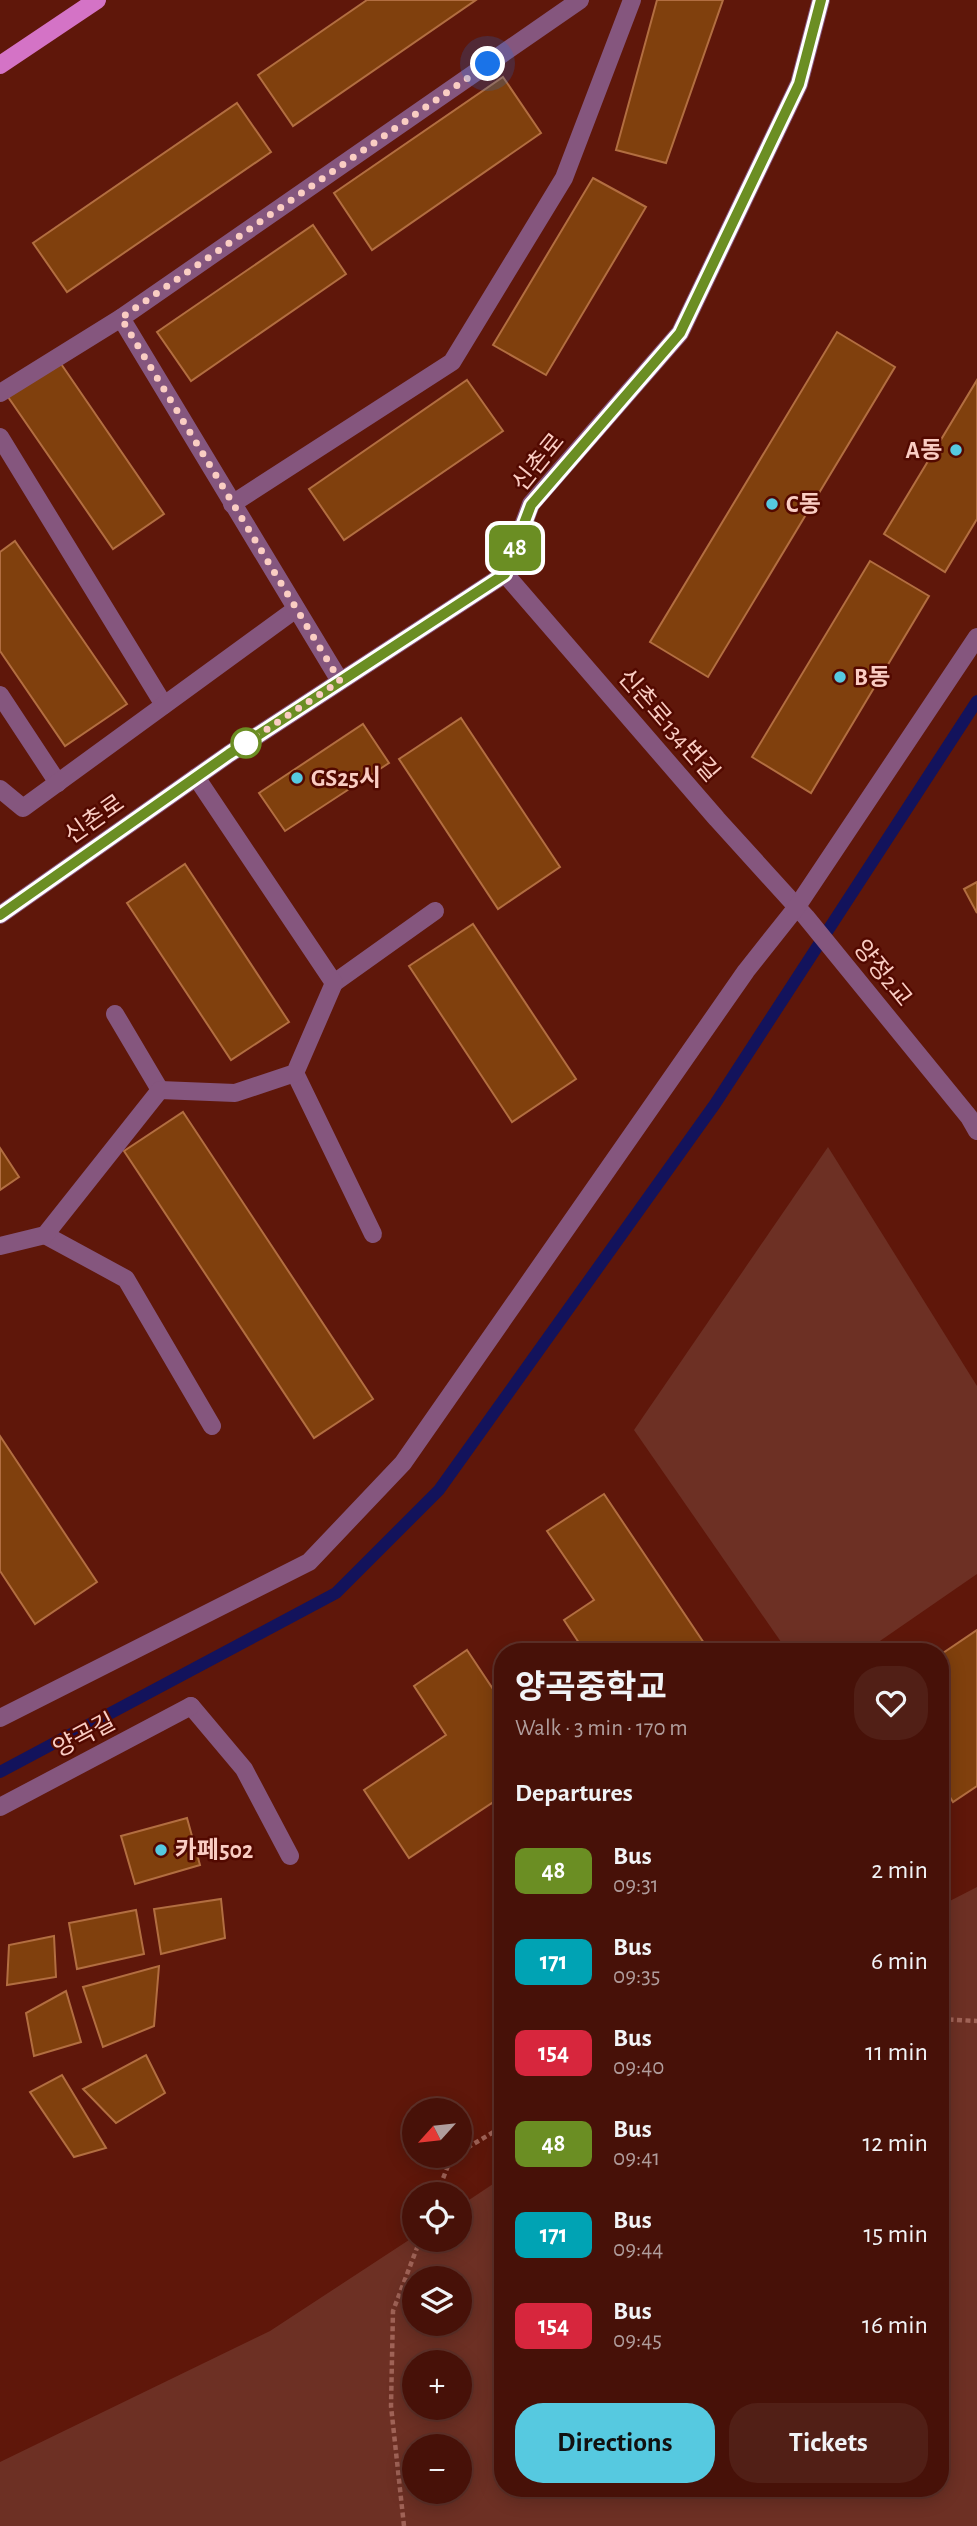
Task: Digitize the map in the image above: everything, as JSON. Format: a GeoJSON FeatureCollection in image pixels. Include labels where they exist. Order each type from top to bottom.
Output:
{"type":"FeatureCollection","features":[{"type":"Feature","properties":{"kind":"main road"},"geometry":{"type":"LineString","coordinates":[[0,65],[97,0]]}},
{"type":"Feature","properties":{"kind":"street"},"geometry":{"type":"LineString","coordinates":[[0,393],[121,318],[580,0]]}},
{"type":"Feature","properties":{"kind":"street"},"geometry":{"type":"LineString","coordinates":[[232,503],[452,362],[564,178],[632,0]]}},
{"type":"Feature","properties":{"kind":"street","name":"신촌로"},"geometry":{"type":"LineString","coordinates":[[0,915],[196,777],[505,574],[531,505],[680,333],[799,84],[821,0]]}},
{"type":"Feature","properties":{"kind":"street"},"geometry":{"type":"LineString","coordinates":[[121,318],[340,681]]}},
{"type":"Feature","properties":{"kind":"street"},"geometry":{"type":"LineString","coordinates":[[0,437],[164,705]]}},
{"type":"Feature","properties":{"kind":"street","name":"신촌로134번길"},"geometry":{"type":"LineString","coordinates":[[505,574],[801,913]]}},
{"type":"Feature","properties":{"kind":"street"},"geometry":{"type":"LineString","coordinates":[[0,789],[23,808],[296,609]]}},
{"type":"Feature","properties":{"kind":"street"},"geometry":{"type":"LineString","coordinates":[[0,1718],[309,1562],[402,1463],[746,971],[801,913],[977,637]]}},
{"type":"Feature","properties":{"kind":"street"},"geometry":{"type":"LineString","coordinates":[[0,695],[58,783]]}},
{"type":"Feature","properties":{"kind":"street"},"geometry":{"type":"LineString","coordinates":[[196,777],[334,982]]}},
{"type":"Feature","properties":{"kind":"street"},"geometry":{"type":"LineString","coordinates":[[160,1090],[235,1093],[295,1073],[334,982],[435,911]]}},
{"type":"Feature","properties":{"kind":"street","name":"양정2교"},"geometry":{"type":"LineString","coordinates":[[801,913],[977,1131]]}},
{"type":"Feature","properties":{"kind":"street"},"geometry":{"type":"LineString","coordinates":[[115,1014],[160,1090]]}},
{"type":"Feature","properties":{"kind":"street"},"geometry":{"type":"LineString","coordinates":[[295,1073],[373,1234]]}},
{"type":"Feature","properties":{"kind":"street"},"geometry":{"type":"LineString","coordinates":[[0,1246],[45,1236],[160,1090]]}},
{"type":"Feature","properties":{"kind":"street"},"geometry":{"type":"LineString","coordinates":[[45,1236],[126,1279],[212,1426]]}},
{"type":"Feature","properties":{"kind":"street","name":"양곡길"},"geometry":{"type":"LineString","coordinates":[[0,1807],[191,1706],[244,1769],[290,1856]]}},
{"type":"Feature","properties":{"kind":"path"},"geometry":{"type":"LineString","coordinates":[[949,2019],[977,2021]]}},
{"type":"Feature","properties":{"kind":"path"},"geometry":{"type":"LineString","coordinates":[[472,2145],[494,2132]]}},
{"type":"Feature","properties":{"kind":"path"},"geometry":{"type":"LineString","coordinates":[[404,2526],[391,2406],[393,2311],[415,2252]]}},
{"type":"Feature","properties":{"kind":"shaded area"},"geometry":{"type":"Polygon","coordinates":[[[828,1147],[977,1386],[977,1574],[877,1643],[782,1643],[634,1430],[828,1147]]]}},
{"type":"Feature","properties":{"kind":"shaded area"},"geometry":{"type":"Polygon","coordinates":[[[977,1887],[977,2526],[0,2526],[0,2462],[270,2331],[402,2245],[402,2252],[472,2252],[472,2198],[494,2183],[494,2497],[949,2497],[949,1901],[977,1887]]]}},
{"type":"Feature","properties":{"kind":"building"},"geometry":{"type":"Polygon","coordinates":[[[367,0],[476,0],[293,126],[258,75],[367,0]]]}},
{"type":"Feature","properties":{"kind":"building"},"geometry":{"type":"Polygon","coordinates":[[[657,0],[723,0],[666,163],[616,150],[657,0]]]}},
{"type":"Feature","properties":{"kind":"building"},"geometry":{"type":"Polygon","coordinates":[[[503,77],[541,133],[372,250],[334,193],[503,77]]]}},
{"type":"Feature","properties":{"kind":"building"},"geometry":{"type":"Polygon","coordinates":[[[237,103],[271,152],[67,292],[33,243],[237,103]]]}},
{"type":"Feature","properties":{"kind":"building"},"geometry":{"type":"Polygon","coordinates":[[[593,178],[646,207],[546,375],[493,345],[593,178]]]}},
{"type":"Feature","properties":{"kind":"building"},"geometry":{"type":"Polygon","coordinates":[[[313,225],[346,274],[191,381],[157,332],[313,225]]]}},
{"type":"Feature","properties":{"kind":"building","name":"C동"},"geometry":{"type":"Polygon","coordinates":[[[837,332],[895,367],[708,677],[650,642],[837,332]]]}},
{"type":"Feature","properties":{"kind":"building"},"geometry":{"type":"Polygon","coordinates":[[[57,358],[164,514],[113,549],[6,394],[57,358]]]}},
{"type":"Feature","properties":{"kind":"building"},"geometry":{"type":"Polygon","coordinates":[[[467,380],[503,431],[344,540],[309,489],[467,380]]]}},
{"type":"Feature","properties":{"kind":"building","name":"A동"},"geometry":{"type":"Polygon","coordinates":[[[977,380],[977,519],[945,572],[884,534],[977,380]]]}},
{"type":"Feature","properties":{"kind":"building"},"geometry":{"type":"Polygon","coordinates":[[[15,541],[127,704],[65,746],[0,651],[0,552],[15,541]]]}},
{"type":"Feature","properties":{"kind":"building","name":"B동"},"geometry":{"type":"Polygon","coordinates":[[[870,561],[929,596],[811,793],[752,757],[870,561]]]}},
{"type":"Feature","properties":{"kind":"building"},"geometry":{"type":"Polygon","coordinates":[[[461,718],[560,867],[498,909],[399,759],[461,718]]]}},
{"type":"Feature","properties":{"kind":"building"},"geometry":{"type":"Polygon","coordinates":[[[363,724],[389,763],[285,831],[259,793],[363,724]]]}},
{"type":"Feature","properties":{"kind":"building"},"geometry":{"type":"Polygon","coordinates":[[[185,864],[289,1022],[231,1060],[127,903],[185,864]]]}},
{"type":"Feature","properties":{"kind":"building"},"geometry":{"type":"Polygon","coordinates":[[[977,882],[977,913],[964,889],[977,882]]]}},
{"type":"Feature","properties":{"kind":"building"},"geometry":{"type":"Polygon","coordinates":[[[473,924],[576,1079],[512,1122],[409,966],[473,924]]]}},
{"type":"Feature","properties":{"kind":"building"},"geometry":{"type":"Polygon","coordinates":[[[183,1112],[373,1399],[314,1438],[124,1151],[183,1112]]]}},
{"type":"Feature","properties":{"kind":"building"},"geometry":{"type":"Polygon","coordinates":[[[0,1148],[19,1177],[0,1190],[0,1148]]]}},
{"type":"Feature","properties":{"kind":"building"},"geometry":{"type":"Polygon","coordinates":[[[0,1436],[97,1582],[35,1624],[0,1571],[0,1436]]]}},
{"type":"Feature","properties":{"kind":"building"},"geometry":{"type":"Polygon","coordinates":[[[604,1494],[704,1643],[579,1643],[564,1620],[594,1600],[547,1531],[604,1494]]]}},
{"type":"Feature","properties":{"kind":"building"},"geometry":{"type":"Polygon","coordinates":[[[977,1630],[977,1786],[953,1802],[949,1796],[949,1649],[977,1630]]]}},
{"type":"Feature","properties":{"kind":"building"},"geometry":{"type":"Polygon","coordinates":[[[467,1650],[494,1690],[494,1806],[492,1803],[409,1858],[364,1790],[446,1735],[414,1686],[467,1650]]]}},
{"type":"Feature","properties":{"kind":"building","name":"카페502"},"geometry":{"type":"Polygon","coordinates":[[[187,1818],[200,1865],[135,1884],[121,1836],[187,1818]]]}},
{"type":"Feature","properties":{"kind":"building"},"geometry":{"type":"Polygon","coordinates":[[[221,1899],[225,1938],[161,1954],[154,1909],[221,1899]]]}},
{"type":"Feature","properties":{"kind":"building"},"geometry":{"type":"Polygon","coordinates":[[[136,1910],[144,1954],[77,1969],[69,1923],[136,1910]]]}},
{"type":"Feature","properties":{"kind":"building"},"geometry":{"type":"Polygon","coordinates":[[[54,1936],[56,1977],[7,1985],[9,1945],[54,1936]]]}},
{"type":"Feature","properties":{"kind":"building"},"geometry":{"type":"Polygon","coordinates":[[[159,1966],[154,2026],[103,2047],[83,1987],[159,1966]]]}},
{"type":"Feature","properties":{"kind":"building"},"geometry":{"type":"Polygon","coordinates":[[[66,1991],[81,2042],[34,2056],[26,2013],[66,1991]]]}},
{"type":"Feature","properties":{"kind":"building"},"geometry":{"type":"Polygon","coordinates":[[[146,2055],[165,2093],[116,2123],[83,2089],[146,2055]]]}},
{"type":"Feature","properties":{"kind":"building"},"geometry":{"type":"Polygon","coordinates":[[[62,2075],[106,2148],[74,2157],[30,2092],[62,2075]]]}},
{"type":"Feature","properties":{"kind":"waterway"},"geometry":{"type":"LineString","coordinates":[[0,1772],[336,1593],[439,1490],[715,1104],[977,701]]}},
{"type":"Feature","properties":{"kind":"bus line","name":"48"},"geometry":{"type":"LineString","coordinates":[[0,915],[229,754],[505,574],[531,505],[680,333],[799,84],[821,0]]}},
{"type":"Feature","properties":{"kind":"place","name":"A동"},"geometry":{"type":"Point","coordinates":[956,450]}},
{"type":"Feature","properties":{"kind":"place","name":"C동"},"geometry":{"type":"Point","coordinates":[772,504]}},
{"type":"Feature","properties":{"kind":"place","name":"B동"},"geometry":{"type":"Point","coordinates":[840,677]}},
{"type":"Feature","properties":{"kind":"place","name":"GS25시"},"geometry":{"type":"Point","coordinates":[297,778]}},
{"type":"Feature","properties":{"kind":"place","name":"카페502"},"geometry":{"type":"Point","coordinates":[161,1850]}},
{"type":"Feature","properties":{"kind":"route"},"geometry":{"type":"LineString","coordinates":[[246,743],[340,681],[121,318],[488,64]]}}]}
